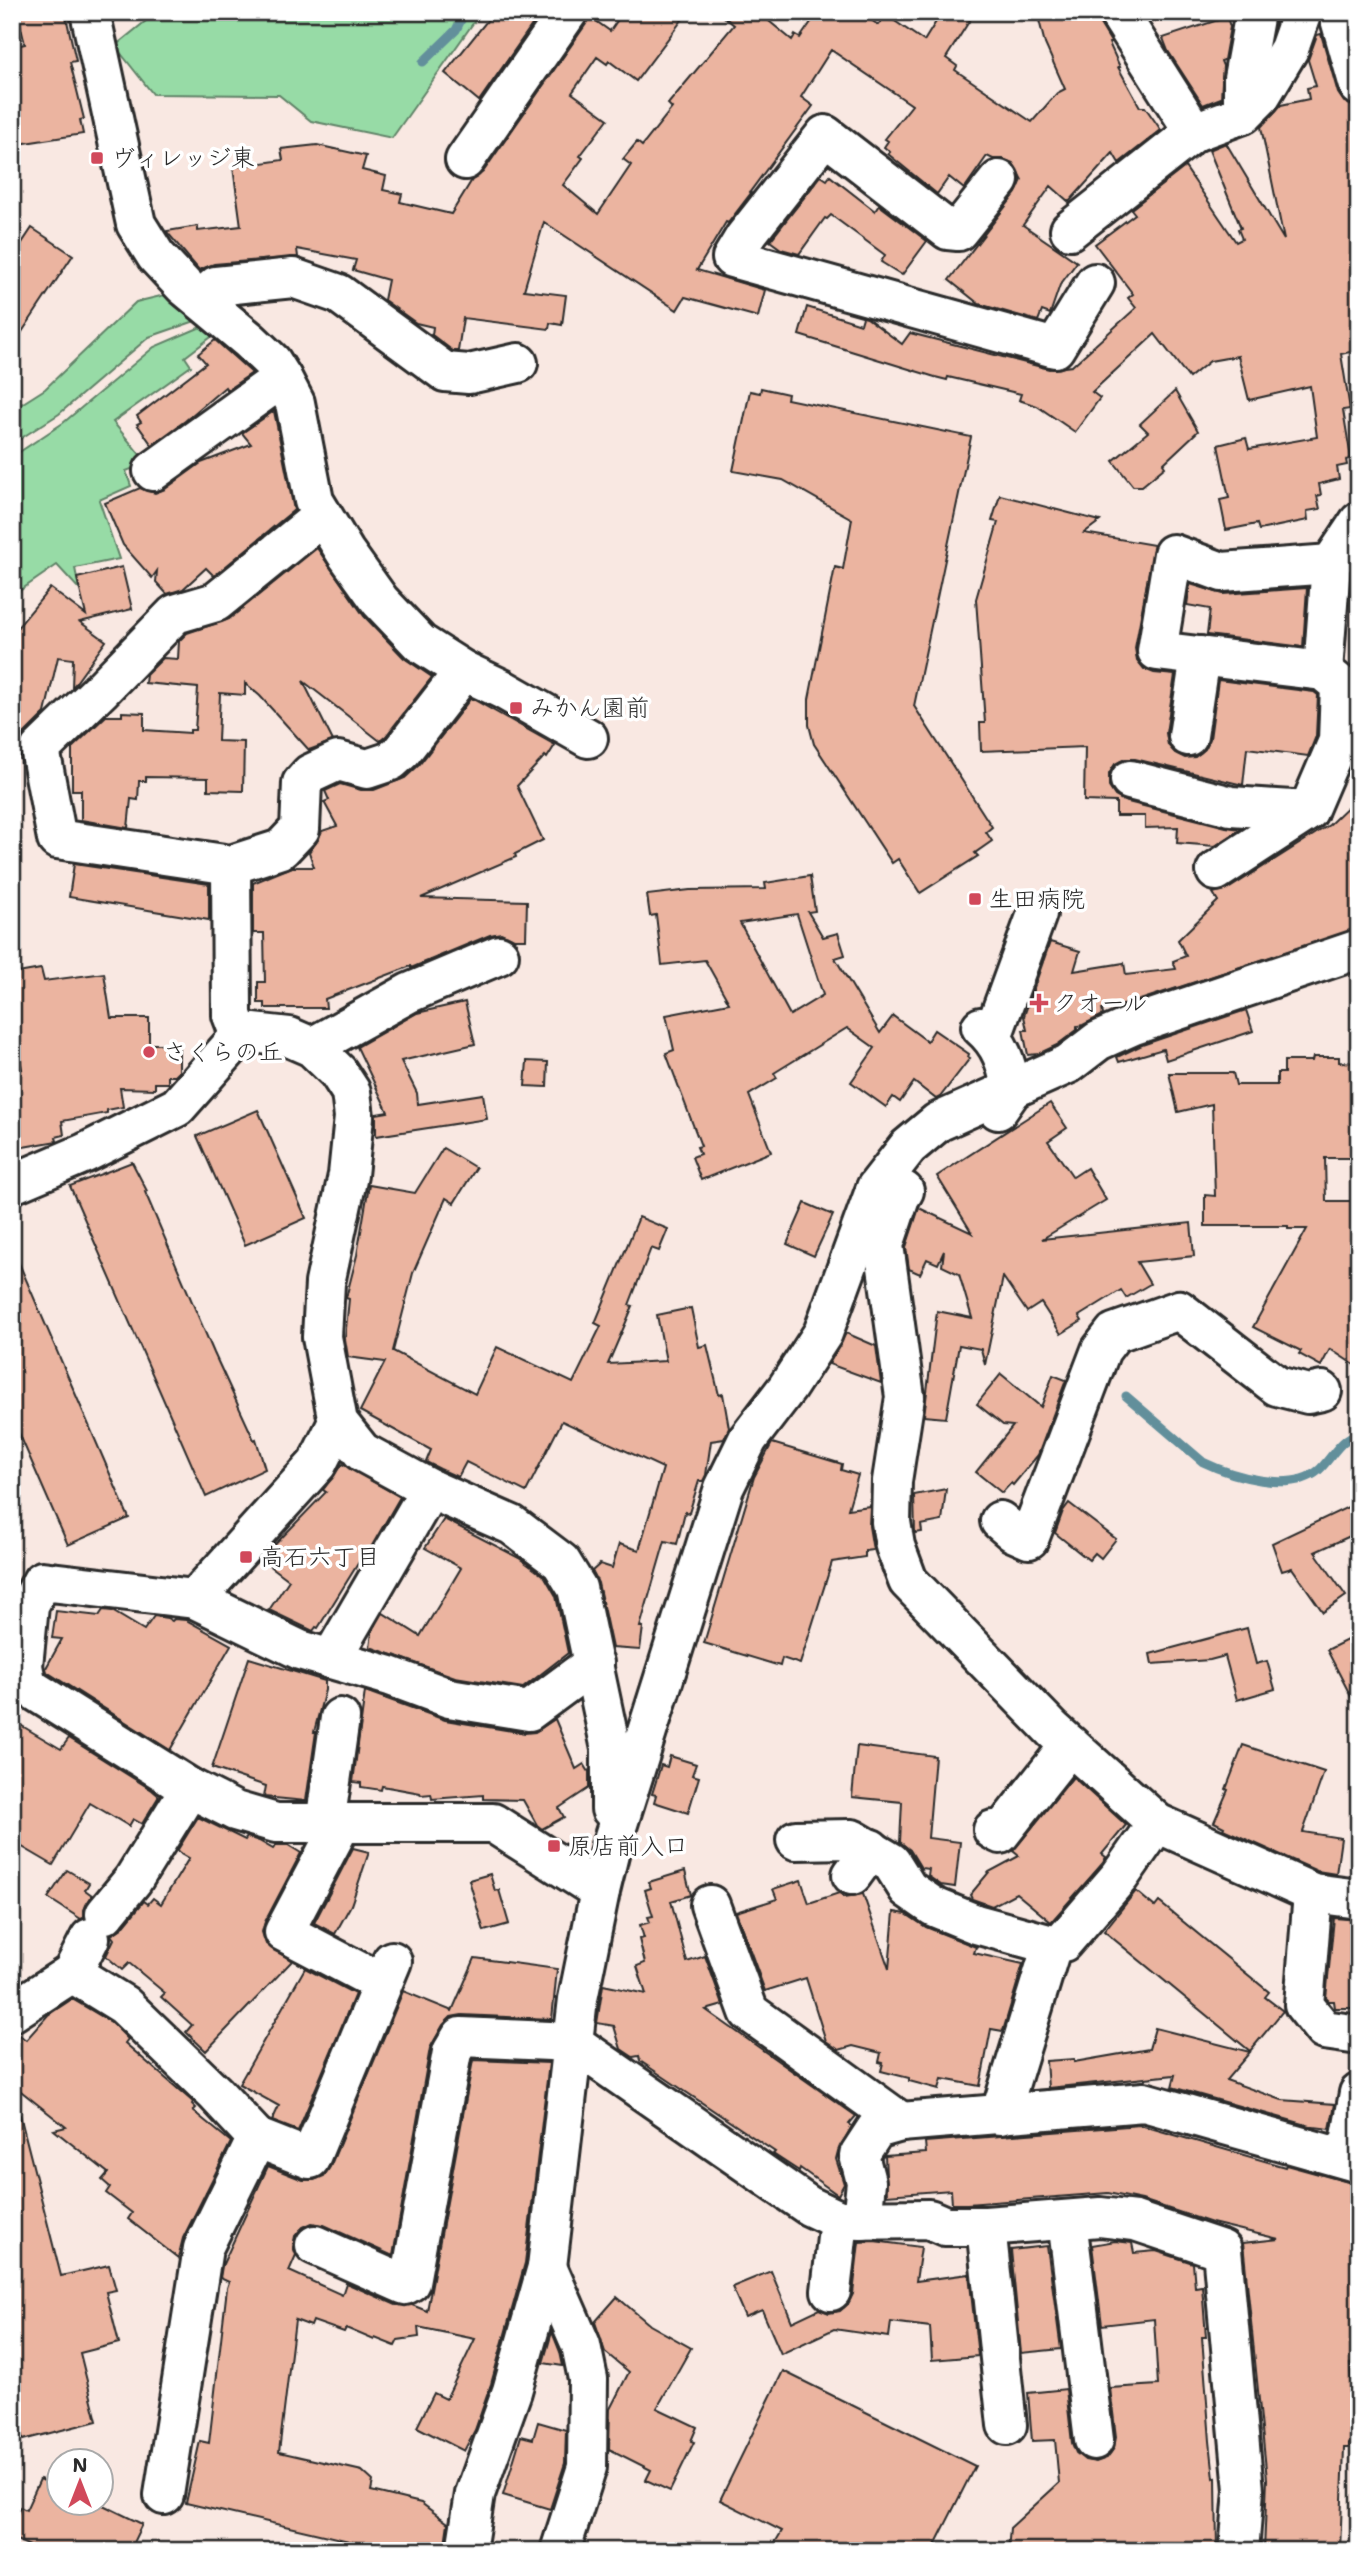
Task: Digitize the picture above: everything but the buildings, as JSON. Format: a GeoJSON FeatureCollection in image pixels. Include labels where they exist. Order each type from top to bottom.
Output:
{"type":"FeatureCollection","features":[{"type":"Feature","properties":{"kind":"street"},"geometry":{"type":"LineString","coordinates":[[90,12],[136,225],[156,256],[184,286],[272,362],[295,403],[314,501],[345,552],[380,601],[420,643],[464,671],[502,689],[588,738]]}},
{"type":"Feature","properties":{"kind":"street"},"geometry":{"type":"LineString","coordinates":[[465,160],[568,12]]}},
{"type":"Feature","properties":{"kind":"street"},"geometry":{"type":"LineString","coordinates":[[1118,12],[1194,132]]}},
{"type":"Feature","properties":{"kind":"street"},"geometry":{"type":"LineString","coordinates":[[1243,114],[1243,78],[1255,12]]}},
{"type":"Feature","properties":{"kind":"street"},"geometry":{"type":"LineString","coordinates":[[1070,230],[1194,132],[1243,114],[1260,97],[1289,49],[1302,12]]}},
{"type":"Feature","properties":{"kind":"street"},"geometry":{"type":"LineString","coordinates":[[1338,12],[1359,86]]}},
{"type":"Feature","properties":{"kind":"street"},"geometry":{"type":"LineString","coordinates":[[999,180],[958,232],[948,230],[825,135],[744,239],[733,258],[1055,348],[1095,283]]}},
{"type":"Feature","properties":{"kind":"street"},"geometry":{"type":"LineString","coordinates":[[201,299],[216,286],[293,278],[339,294],[445,372],[469,374],[518,363]]}},
{"type":"Feature","properties":{"kind":"street"},"geometry":{"type":"LineString","coordinates":[[153,471],[282,378]]}},
{"type":"Feature","properties":{"kind":"street"},"geometry":{"type":"LineString","coordinates":[[323,516],[216,602],[175,614],[40,749],[57,839],[231,865],[281,849],[300,829],[302,783],[310,774],[338,761],[367,769],[391,761],[402,751],[464,671]]}},
{"type":"Feature","properties":{"kind":"street"},"geometry":{"type":"LineString","coordinates":[[1323,671],[1331,564],[1359,522]]}},
{"type":"Feature","properties":{"kind":"street"},"geometry":{"type":"LineString","coordinates":[[1216,871],[1308,811],[1338,741],[1340,685],[1323,671],[1157,650],[1172,554],[1222,572],[1331,564]]}},
{"type":"Feature","properties":{"kind":"street"},"geometry":{"type":"LineString","coordinates":[[1188,736],[1200,656]]}},
{"type":"Feature","properties":{"kind":"street"},"geometry":{"type":"LineString","coordinates":[[1130,780],[1231,806],[1308,811]]}},
{"type":"Feature","properties":{"kind":"street"},"geometry":{"type":"LineString","coordinates":[[231,865],[232,1015],[240,1036]]}},
{"type":"Feature","properties":{"kind":"street"},"geometry":{"type":"LineString","coordinates":[[1037,914],[987,1032],[1005,1056],[1012,1090],[987,1126],[951,1145],[927,1164],[900,1197],[884,1245],[905,1397],[892,1481],[891,1522],[895,1546],[908,1581],[1070,1745],[1157,1823],[1313,1893],[1359,1899]]}},
{"type":"Feature","properties":{"kind":"street"},"geometry":{"type":"LineString","coordinates":[[466,2551],[475,2494],[512,2391],[547,2267],[572,2042],[611,1846],[724,1488],[748,1439],[824,1333],[876,1188],[908,1147],[938,1122],[1068,1064],[1098,1041],[1134,1025],[1359,949]]}},
{"type":"Feature","properties":{"kind":"street"},"geometry":{"type":"LineString","coordinates":[[312,1047],[408,993],[499,955]]}},
{"type":"Feature","properties":{"kind":"street"},"geometry":{"type":"LineString","coordinates":[[12,1184],[85,1153],[177,1107],[240,1036],[253,1033],[289,1037],[312,1047],[338,1072],[351,1091],[354,1117],[348,1175],[325,1283],[323,1337],[338,1422],[362,1452],[430,1489],[512,1525],[561,1562],[577,1588],[611,1749],[611,1846]]}},
{"type":"Feature","properties":{"kind":"street"},"geometry":{"type":"LineString","coordinates":[[1000,1521],[1013,1532],[1029,1539],[1101,1350],[1114,1334],[1179,1310],[1277,1386],[1308,1394],[1322,1391]]}},
{"type":"Feature","properties":{"kind":"street"},"geometry":{"type":"LineString","coordinates":[[195,1599],[317,1464],[338,1422]]}},
{"type":"Feature","properties":{"kind":"street"},"geometry":{"type":"LineString","coordinates":[[331,1659],[430,1489]]}},
{"type":"Feature","properties":{"kind":"street"},"geometry":{"type":"LineString","coordinates":[[594,1664],[529,1711],[449,1698],[390,1676],[300,1650],[195,1599],[42,1581],[29,1605],[23,1666],[27,1686],[190,1788],[235,1811],[276,1823],[493,1823],[600,1891]]}},
{"type":"Feature","properties":{"kind":"street"},"geometry":{"type":"LineString","coordinates":[[72,1973],[124,2005],[257,2138],[310,2159],[387,1972],[284,1931],[333,1824],[340,1718]]}},
{"type":"Feature","properties":{"kind":"street"},"geometry":{"type":"LineString","coordinates":[[992,1830],[1000,1834],[1070,1745]]}},
{"type":"Feature","properties":{"kind":"street"},"geometry":{"type":"LineString","coordinates":[[12,2012],[72,1973],[98,1926],[133,1880],[190,1788]]}},
{"type":"Feature","properties":{"kind":"street"},"geometry":{"type":"LineString","coordinates":[[796,1840],[852,1839],[862,1862],[891,1862],[908,1889],[934,1907],[976,1924],[1052,1945],[1063,1942],[1120,1876],[1157,1823]]}},
{"type":"Feature","properties":{"kind":"street"},"geometry":{"type":"LineString","coordinates":[[1313,1893],[1304,2005],[1324,2030],[1359,2035]]}},
{"type":"Feature","properties":{"kind":"street"},"geometry":{"type":"LineString","coordinates":[[710,1905],[749,2012],[901,2122]]}},
{"type":"Feature","properties":{"kind":"street"},"geometry":{"type":"LineString","coordinates":[[1000,2115],[1052,1945]]}},
{"type":"Feature","properties":{"kind":"street"},"geometry":{"type":"LineString","coordinates":[[315,2245],[405,2285],[410,2282],[452,2052],[461,2037],[572,2042],[809,2206],[850,2220],[929,2219],[945,2226],[986,2226],[1100,2217],[1135,2221],[1222,2250],[1244,2490],[1239,2551]]}},
{"type":"Feature","properties":{"kind":"street"},"geometry":{"type":"LineString","coordinates":[[831,2291],[850,2220],[866,2182],[859,2155],[876,2129],[901,2122],[1144,2102],[1353,2161],[1359,2093]]}},
{"type":"Feature","properties":{"kind":"street"},"geometry":{"type":"LineString","coordinates":[[164,2495],[203,2248],[257,2138]]}},
{"type":"Feature","properties":{"kind":"street"},"geometry":{"type":"LineString","coordinates":[[1067,2220],[1094,2440]]}},
{"type":"Feature","properties":{"kind":"street"},"geometry":{"type":"LineString","coordinates":[[986,2226],[1007,2425]]}},
{"type":"Feature","properties":{"kind":"street"},"geometry":{"type":"LineString","coordinates":[[547,2267],[581,2346],[588,2379],[587,2467],[560,2551]]}},
{"type":"Feature","properties":{"kind":"green space"},"geometry":{"type":"Polygon","coordinates":[[[157,12],[481,12],[392,138],[311,121],[279,95],[153,94],[115,46],[157,12]]]}},
{"type":"Feature","properties":{"kind":"green space"},"geometry":{"type":"Polygon","coordinates":[[[177,292],[201,319],[149,337],[59,414],[12,444],[12,410],[45,389],[136,302],[177,292]]]}},
{"type":"Feature","properties":{"kind":"green space"},"geometry":{"type":"Polygon","coordinates":[[[208,324],[219,331],[185,357],[191,366],[113,422],[147,463],[126,471],[131,486],[99,500],[119,559],[75,568],[79,589],[57,565],[12,596],[12,457],[63,423],[154,347],[208,324]]]}},
{"type":"Feature","properties":{"kind":"waterway"},"geometry":{"type":"LineString","coordinates":[[423,62],[456,30],[465,12]]}},
{"type":"Feature","properties":{"kind":"waterway"},"geometry":{"type":"LineString","coordinates":[[1126,1396],[1203,1462],[1229,1473],[1261,1480],[1278,1482],[1307,1477],[1319,1470],[1347,1439],[1359,1434]]}},
{"type":"Feature","properties":{"kind":"place","name":"ヴィレッジ東"},"geometry":{"type":"Point","coordinates":[97,158]}},
{"type":"Feature","properties":{"kind":"place","name":"みかん園前"},"geometry":{"type":"Point","coordinates":[516,708]}},
{"type":"Feature","properties":{"kind":"place","name":"生田病院"},"geometry":{"type":"Point","coordinates":[975,899]}},
{"type":"Feature","properties":{"kind":"place","name":"クオール"},"geometry":{"type":"Point","coordinates":[1039,1003]}},
{"type":"Feature","properties":{"kind":"place","name":"さくらの丘"},"geometry":{"type":"Point","coordinates":[149,1052]}},
{"type":"Feature","properties":{"kind":"place","name":"高石六丁目"},"geometry":{"type":"Point","coordinates":[246,1557]}},
{"type":"Feature","properties":{"kind":"place","name":"原店前入口"},"geometry":{"type":"Point","coordinates":[554,1846]}}]}
